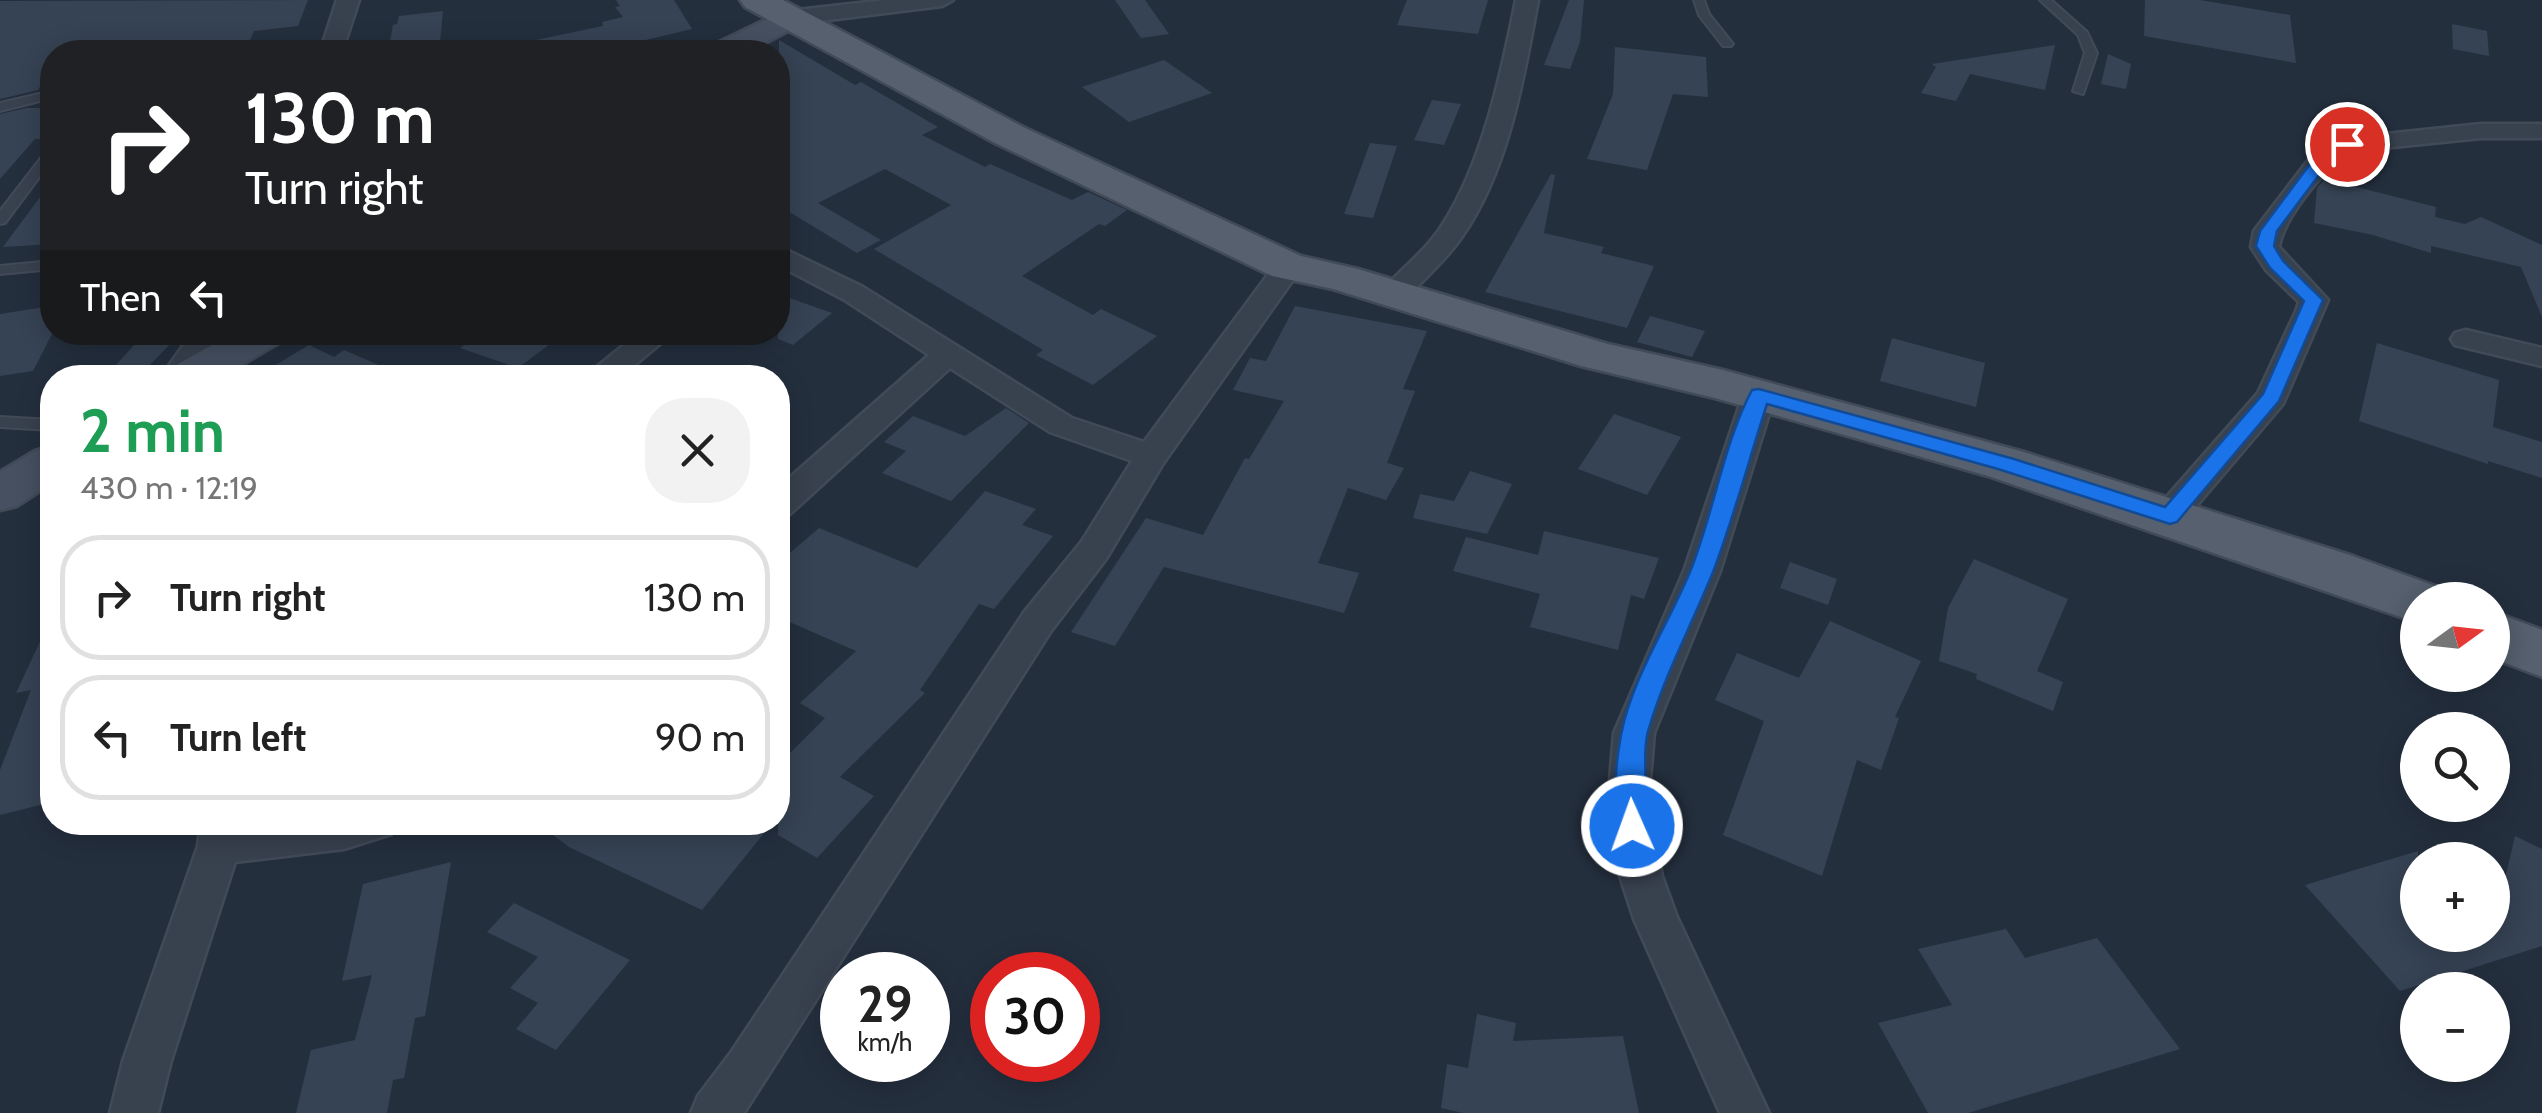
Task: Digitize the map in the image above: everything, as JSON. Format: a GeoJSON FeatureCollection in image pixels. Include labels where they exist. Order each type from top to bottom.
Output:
{"type":"FeatureCollection","features":[{"type":"Feature","properties":{"kind":"main road"},"geometry":{"type":"LineString","coordinates":[[772,9],[1009,136],[1288,267],[1342,278],[1598,356],[1759,395],[2006,464],[2400,596]]}},
{"type":"Feature","properties":{"kind":"main road"},"geometry":{"type":"LineString","coordinates":[[2510,641],[2542,654]]}},
{"type":"Feature","properties":{"kind":"street"},"geometry":{"type":"LineString","coordinates":[[335,40],[348,0]]}},
{"type":"Feature","properties":{"kind":"street"},"geometry":{"type":"LineString","coordinates":[[738,40],[772,9],[942,0]]}},
{"type":"Feature","properties":{"kind":"street"},"geometry":{"type":"LineString","coordinates":[[1393,294],[1452,232],[1470,199],[1522,33],[1527,0]]}},
{"type":"Feature","properties":{"kind":"street"},"geometry":{"type":"LineString","coordinates":[[2170,516],[2272,397],[2311,311],[2314,300],[2276,264],[2265,246],[2268,231],[2325,156],[2347,144],[2481,131],[2537,136]]}},
{"type":"Feature","properties":{"kind":"street"},"geometry":{"type":"LineString","coordinates":[[790,260],[853,294],[1060,424],[1152,456]]}},
{"type":"Feature","properties":{"kind":"street"},"geometry":{"type":"LineString","coordinates":[[715,1113],[749,1067],[1038,621],[1094,550],[1152,456],[1288,267]]}},
{"type":"Feature","properties":{"kind":"street"},"geometry":{"type":"LineString","coordinates":[[2466,338],[2542,357]]}},
{"type":"Feature","properties":{"kind":"street"},"geometry":{"type":"LineString","coordinates":[[209,365],[244,345]]}},
{"type":"Feature","properties":{"kind":"street"},"geometry":{"type":"LineString","coordinates":[[616,365],[642,345]]}},
{"type":"Feature","properties":{"kind":"street"},"geometry":{"type":"LineString","coordinates":[[790,495],[947,355]]}},
{"type":"Feature","properties":{"kind":"street"},"geometry":{"type":"LineString","coordinates":[[1745,1113],[1656,919],[1641,876],[1632,826],[1630,780],[1634,732],[1702,571],[1759,395]]}},
{"type":"Feature","properties":{"kind":"street"},"geometry":{"type":"LineString","coordinates":[[0,494],[40,469]]}},
{"type":"Feature","properties":{"kind":"street"},"geometry":{"type":"LineString","coordinates":[[134,1113],[147,1060],[220,835]]}},
{"type":"Feature","properties":{"kind":"lane"},"geometry":{"type":"LineString","coordinates":[[1699,0],[1704,14],[1727,44]]}},
{"type":"Feature","properties":{"kind":"lane"},"geometry":{"type":"LineString","coordinates":[[2044,0],[2083,34],[2091,53],[2079,91]]}},
{"type":"Feature","properties":{"kind":"lane"},"geometry":{"type":"LineString","coordinates":[[0,107],[40,98]]}},
{"type":"Feature","properties":{"kind":"lane"},"geometry":{"type":"LineString","coordinates":[[0,220],[40,168]]}},
{"type":"Feature","properties":{"kind":"lane"},"geometry":{"type":"LineString","coordinates":[[0,270],[40,266]]}},
{"type":"Feature","properties":{"kind":"lane"},"geometry":{"type":"LineString","coordinates":[[0,422],[40,424]]}},
{"type":"Feature","properties":{"kind":"building"},"geometry":{"type":"Polygon","coordinates":[[[308,0],[298,26],[254,31],[250,40],[40,40],[38,90],[0,99],[0,1],[308,0]]]}},
{"type":"Feature","properties":{"kind":"building"},"geometry":{"type":"Polygon","coordinates":[[[616,0],[674,0],[692,29],[646,40],[536,40],[603,26],[602,22],[623,17],[615,7],[620,6],[616,0]]]}},
{"type":"Feature","properties":{"kind":"building"},"geometry":{"type":"Polygon","coordinates":[[[1115,0],[1145,0],[1169,34],[1141,38],[1115,0]]]}},
{"type":"Feature","properties":{"kind":"building"},"geometry":{"type":"Polygon","coordinates":[[[1407,0],[1488,0],[1478,34],[1397,25],[1407,0]]]}},
{"type":"Feature","properties":{"kind":"building"},"geometry":{"type":"Polygon","coordinates":[[[1569,0],[1584,0],[1580,42],[1570,69],[1544,65],[1569,0]]]}},
{"type":"Feature","properties":{"kind":"building"},"geometry":{"type":"Polygon","coordinates":[[[2145,0],[2200,0],[2290,15],[2296,63],[2144,36],[2145,0]]]}},
{"type":"Feature","properties":{"kind":"building"},"geometry":{"type":"Polygon","coordinates":[[[443,11],[440,40],[390,40],[399,16],[443,11]]]}},
{"type":"Feature","properties":{"kind":"building"},"geometry":{"type":"Polygon","coordinates":[[[2452,24],[2487,31],[2489,56],[2453,49],[2452,24]]]}},
{"type":"Feature","properties":{"kind":"building"},"geometry":{"type":"Polygon","coordinates":[[[2055,45],[2045,90],[1970,74],[1956,101],[1921,93],[1936,67],[1932,64],[2055,45]]]}},
{"type":"Feature","properties":{"kind":"building"},"geometry":{"type":"Polygon","coordinates":[[[790,47],[938,127],[922,135],[985,167],[990,164],[1072,200],[1088,192],[1127,210],[1105,226],[1099,224],[1022,276],[1093,315],[1101,309],[1157,336],[1093,385],[1036,355],[1043,350],[874,249],[951,205],[885,169],[818,203],[881,240],[857,253],[790,212],[790,47]]]}},
{"type":"Feature","properties":{"kind":"building"},"geometry":{"type":"Polygon","coordinates":[[[1615,47],[1706,57],[1708,97],[1673,94],[1647,170],[1587,159],[1613,94],[1615,47]]]}},
{"type":"Feature","properties":{"kind":"building"},"geometry":{"type":"Polygon","coordinates":[[[2108,54],[2131,64],[2126,89],[2101,84],[2108,54]]]}},
{"type":"Feature","properties":{"kind":"building"},"geometry":{"type":"Polygon","coordinates":[[[1164,60],[1212,93],[1129,122],[1082,87],[1164,60]]]}},
{"type":"Feature","properties":{"kind":"building"},"geometry":{"type":"Polygon","coordinates":[[[1432,100],[1461,104],[1444,145],[1414,140],[1432,100]]]}},
{"type":"Feature","properties":{"kind":"building"},"geometry":{"type":"Polygon","coordinates":[[[40,108],[40,139],[35,139],[0,179],[0,114],[40,108]]]}},
{"type":"Feature","properties":{"kind":"building"},"geometry":{"type":"Polygon","coordinates":[[[1370,143],[1397,146],[1373,218],[1344,214],[1370,143]]]}},
{"type":"Feature","properties":{"kind":"building"},"geometry":{"type":"Polygon","coordinates":[[[1551,174],[1555,175],[1544,233],[1604,247],[1601,253],[1654,266],[1627,328],[1485,292],[1551,174]]]}},
{"type":"Feature","properties":{"kind":"building"},"geometry":{"type":"Polygon","coordinates":[[[2325,179],[2436,207],[2435,217],[2465,224],[2481,217],[2542,245],[2542,317],[2521,267],[2431,246],[2431,253],[2373,235],[2314,223],[2317,188],[2325,179]]]}},
{"type":"Feature","properties":{"kind":"building"},"geometry":{"type":"Polygon","coordinates":[[[40,197],[40,245],[3,247],[40,197]]]}},
{"type":"Feature","properties":{"kind":"building"},"geometry":{"type":"Polygon","coordinates":[[[790,298],[832,313],[793,345],[790,298]]]}},
{"type":"Feature","properties":{"kind":"building"},"geometry":{"type":"Polygon","coordinates":[[[1295,306],[1427,331],[1403,389],[1415,391],[1387,463],[1404,468],[1386,500],[1348,488],[1318,563],[1359,573],[1344,613],[1164,567],[1115,646],[1071,632],[1146,518],[1203,535],[1245,458],[1249,459],[1284,401],[1233,390],[1250,358],[1266,361],[1295,306]]]}},
{"type":"Feature","properties":{"kind":"building"},"geometry":{"type":"Polygon","coordinates":[[[40,308],[40,345],[46,345],[33,371],[0,376],[0,314],[40,308]]]}},
{"type":"Feature","properties":{"kind":"building"},"geometry":{"type":"Polygon","coordinates":[[[1650,316],[1705,331],[1692,357],[1637,342],[1650,316]]]}},
{"type":"Feature","properties":{"kind":"building"},"geometry":{"type":"Polygon","coordinates":[[[1892,338],[1985,363],[1976,407],[1880,381],[1892,338]]]}},
{"type":"Feature","properties":{"kind":"building"},"geometry":{"type":"Polygon","coordinates":[[[2377,343],[2499,380],[2493,427],[2542,442],[2542,478],[2359,421],[2377,343]]]}},
{"type":"Feature","properties":{"kind":"building"},"geometry":{"type":"Polygon","coordinates":[[[134,345],[169,345],[150,365],[116,365],[134,345]]]}},
{"type":"Feature","properties":{"kind":"building"},"geometry":{"type":"Polygon","coordinates":[[[309,345],[334,357],[344,350],[379,365],[276,365],[309,345]]]}},
{"type":"Feature","properties":{"kind":"building"},"geometry":{"type":"Polygon","coordinates":[[[549,345],[522,365],[509,365],[460,348],[549,345]]]}},
{"type":"Feature","properties":{"kind":"building"},"geometry":{"type":"Polygon","coordinates":[[[1006,408],[1029,423],[951,501],[882,473],[906,451],[884,442],[913,416],[965,436],[1006,408]]]}},
{"type":"Feature","properties":{"kind":"building"},"geometry":{"type":"Polygon","coordinates":[[[1614,414],[1681,437],[1647,495],[1578,469],[1614,414]]]}},
{"type":"Feature","properties":{"kind":"building"},"geometry":{"type":"Polygon","coordinates":[[[1470,471],[1512,484],[1487,534],[1413,518],[1420,494],[1454,501],[1470,471]]]}},
{"type":"Feature","properties":{"kind":"building"},"geometry":{"type":"Polygon","coordinates":[[[985,491],[1036,509],[1022,525],[1053,536],[994,609],[979,604],[920,690],[925,693],[840,777],[874,796],[817,858],[778,835],[790,835],[790,753],[825,718],[800,703],[856,651],[790,622],[790,553],[819,528],[917,568],[985,491]]]}},
{"type":"Feature","properties":{"kind":"building"},"geometry":{"type":"Polygon","coordinates":[[[1544,531],[1659,558],[1644,599],[1631,595],[1618,650],[1530,627],[1540,594],[1453,571],[1466,537],[1538,555],[1544,531]]]}},
{"type":"Feature","properties":{"kind":"building"},"geometry":{"type":"Polygon","coordinates":[[[1974,559],[2068,599],[2037,671],[2063,682],[2053,711],[1976,679],[1977,674],[1939,661],[1948,608],[1974,559]]]}},
{"type":"Feature","properties":{"kind":"building"},"geometry":{"type":"Polygon","coordinates":[[[1790,562],[1837,579],[1828,605],[1780,588],[1790,562]]]}},
{"type":"Feature","properties":{"kind":"building"},"geometry":{"type":"Polygon","coordinates":[[[1830,621],[1921,661],[1895,717],[1899,718],[1881,770],[1857,760],[1822,876],[1723,835],[1764,721],[1715,700],[1737,653],[1799,678],[1830,621]]]}},
{"type":"Feature","properties":{"kind":"building"},"geometry":{"type":"Polygon","coordinates":[[[40,642],[40,805],[0,815],[0,770],[31,690],[16,693],[40,642]]]}},
{"type":"Feature","properties":{"kind":"building"},"geometry":{"type":"Polygon","coordinates":[[[553,835],[763,835],[702,910],[569,847],[553,835]]]}},
{"type":"Feature","properties":{"kind":"building"},"geometry":{"type":"Polygon","coordinates":[[[2515,836],[2542,849],[2542,946],[2460,972],[2400,972],[2400,991],[2305,885],[2400,856],[2400,952],[2510,952],[2510,858],[2515,836]]]}},
{"type":"Feature","properties":{"kind":"building"},"geometry":{"type":"Polygon","coordinates":[[[451,862],[425,1016],[415,1018],[404,1078],[393,1080],[387,1113],[296,1113],[311,1050],[355,1040],[372,975],[342,981],[363,884],[451,862]]]}},
{"type":"Feature","properties":{"kind":"building"},"geometry":{"type":"Polygon","coordinates":[[[514,903],[630,960],[556,1050],[516,1029],[538,1003],[510,988],[538,957],[487,932],[514,903]]]}},
{"type":"Feature","properties":{"kind":"building"},"geometry":{"type":"Polygon","coordinates":[[[2006,929],[2025,958],[2097,938],[2180,1049],[1968,1113],[1928,1113],[1878,1023],[1952,1005],[1918,949],[2006,929]]]}},
{"type":"Feature","properties":{"kind":"building"},"geometry":{"type":"Polygon","coordinates":[[[1477,1014],[1516,1023],[1513,1041],[1623,1036],[1639,1113],[1463,1113],[1441,1108],[1447,1064],[1468,1068],[1477,1014]]]}},
{"type":"Feature","properties":{"kind":"route"},"geometry":{"type":"LineString","coordinates":[[1632,826],[1634,732],[1702,571],[1759,395],[2006,464],[2170,516],[2272,397],[2314,300],[2276,264],[2265,246],[2268,231],[2325,156],[2347,144]]}}]}
